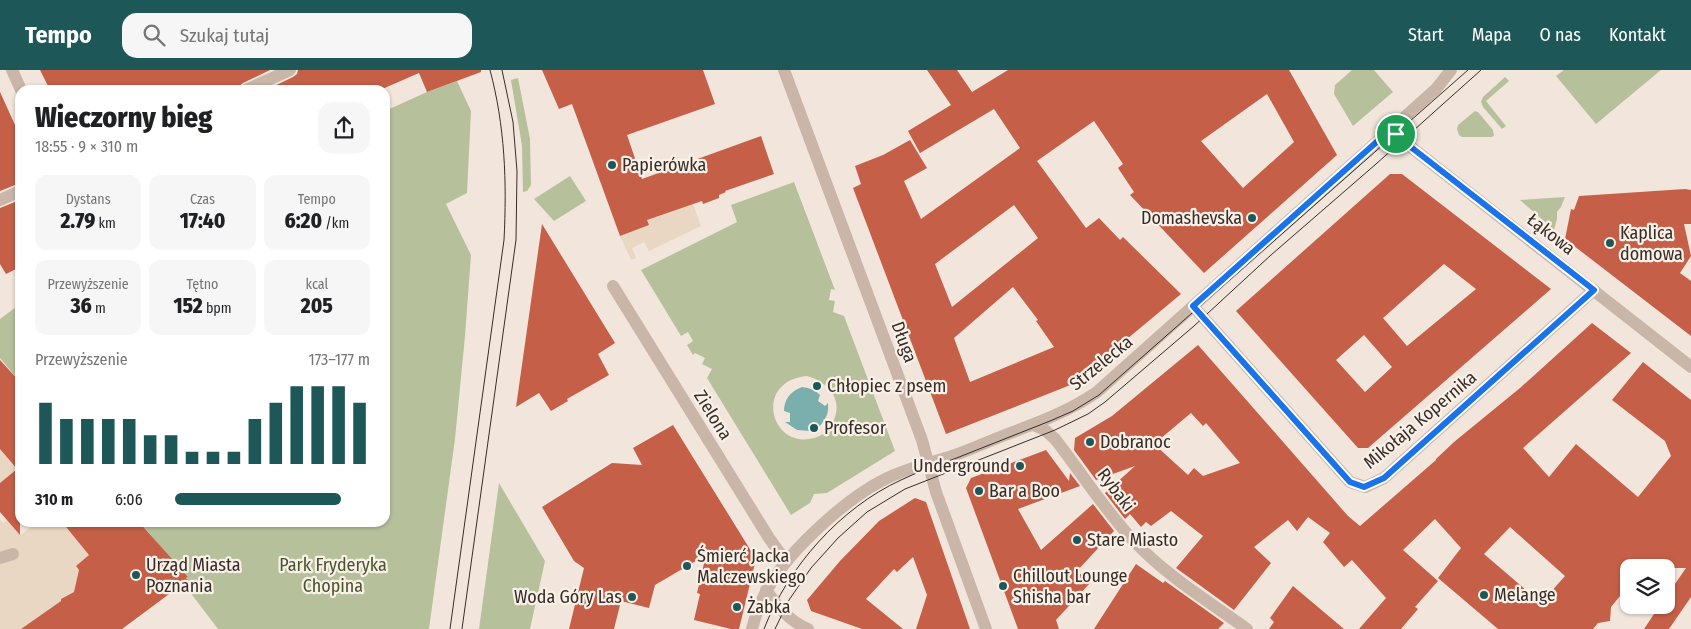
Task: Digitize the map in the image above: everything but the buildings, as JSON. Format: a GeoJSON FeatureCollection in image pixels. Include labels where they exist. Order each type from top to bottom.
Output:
{"type":"FeatureCollection","features":[{"type":"Feature","properties":{"kind":"street"},"geometry":{"type":"LineString","coordinates":[[12,70],[19,85]]}},
{"type":"Feature","properties":{"kind":"street"},"geometry":{"type":"LineString","coordinates":[[257,85],[290,70]]}},
{"type":"Feature","properties":{"kind":"street","name":"Długa"},"geometry":{"type":"LineString","coordinates":[[784,70],[918,430],[936,492],[986,629]]}},
{"type":"Feature","properties":{"kind":"street","name":"Strzelecka"},"geometry":{"type":"LineString","coordinates":[[752,629],[758,607],[766,590],[787,559],[838,511],[868,489],[893,476],[1033,425],[1071,408],[1097,392],[1436,89],[1451,70]]}},
{"type":"Feature","properties":{"kind":"street","name":"Łąkowa"},"geometry":{"type":"LineString","coordinates":[[1391,129],[1407,144],[1691,367]]}},
{"type":"Feature","properties":{"kind":"street"},"geometry":{"type":"LineString","coordinates":[[0,200],[15,192]]}},
{"type":"Feature","properties":{"kind":"street","name":"Zielona"},"geometry":{"type":"LineString","coordinates":[[613,286],[769,538],[779,552],[787,559]]}},
{"type":"Feature","properties":{"kind":"street","name":"Mikołaja Kopernika"},"geometry":{"type":"LineString","coordinates":[[1193,306],[1350,482],[1364,487],[1384,478],[1594,290]]}},
{"type":"Feature","properties":{"kind":"street","name":"Rybaki"},"geometry":{"type":"LineString","coordinates":[[1033,425],[1045,430],[1055,439],[1117,521],[1150,556],[1247,629]]}},
{"type":"Feature","properties":{"kind":"street"},"geometry":{"type":"LineString","coordinates":[[0,558],[13,554]]}},
{"type":"Feature","properties":{"kind":"street"},"geometry":{"type":"LineString","coordinates":[[766,590],[783,613],[793,622],[808,629]]}},
{"type":"Feature","properties":{"kind":"green space"},"geometry":{"type":"Polygon","coordinates":[[[1352,70],[1374,70],[1393,92],[1353,126],[1334,94],[1335,85],[1352,70]]]}},
{"type":"Feature","properties":{"kind":"green space"},"geometry":{"type":"Polygon","coordinates":[[[1564,70],[1661,70],[1596,124],[1556,76],[1564,70]]]}},
{"type":"Feature","properties":{"kind":"green space"},"geometry":{"type":"Polygon","coordinates":[[[1505,77],[1509,81],[1486,101],[1506,126],[1502,129],[1481,102],[1483,97],[1505,77]]]}},
{"type":"Feature","properties":{"kind":"green space"},"geometry":{"type":"Polygon","coordinates":[[[518,78],[530,139],[531,185],[527,191],[523,192],[522,146],[511,80],[518,78]]]}},
{"type":"Feature","properties":{"kind":"green space","name":"Park Fryderyka Chopina"},"geometry":{"type":"Polygon","coordinates":[[[457,81],[471,111],[467,193],[446,204],[471,255],[455,439],[429,629],[218,629],[183,583],[187,581],[188,576],[183,574],[144,527],[390,527],[390,109],[457,81]]]}},
{"type":"Feature","properties":{"kind":"green space"},"geometry":{"type":"Polygon","coordinates":[[[1475,111],[1493,130],[1494,136],[1462,137],[1459,135],[1458,125],[1475,111]]]}},
{"type":"Feature","properties":{"kind":"green space"},"geometry":{"type":"Polygon","coordinates":[[[570,176],[586,201],[554,221],[534,199],[570,176]]]}},
{"type":"Feature","properties":{"kind":"green space"},"geometry":{"type":"Polygon","coordinates":[[[794,182],[835,290],[831,289],[829,300],[835,301],[833,312],[844,316],[895,451],[827,493],[814,494],[810,503],[791,515],[707,378],[712,369],[702,364],[705,358],[695,353],[693,355],[687,345],[693,341],[688,332],[681,336],[641,270],[737,222],[731,205],[794,182]],[[807,376],[790,381],[779,389],[774,401],[774,413],[778,425],[787,434],[799,439],[814,438],[823,434],[832,425],[836,414],[837,406],[832,393],[815,379],[807,376]]]}},
{"type":"Feature","properties":{"kind":"green space"},"geometry":{"type":"Polygon","coordinates":[[[1565,197],[1557,212],[1554,230],[1520,200],[1565,197]]]}},
{"type":"Feature","properties":{"kind":"green space"},"geometry":{"type":"Polygon","coordinates":[[[15,308],[15,376],[0,358],[0,319],[15,308]]]}},
{"type":"Feature","properties":{"kind":"green space"},"geometry":{"type":"Polygon","coordinates":[[[499,483],[545,561],[530,629],[479,629],[499,483]]]}},
{"type":"Feature","properties":{"kind":"shaded area"},"geometry":{"type":"Polygon","coordinates":[[[693,204],[701,226],[649,251],[644,242],[632,248],[636,258],[631,260],[620,236],[649,225],[647,220],[693,204]]]}},
{"type":"Feature","properties":{"kind":"shaded area"},"geometry":{"type":"Polygon","coordinates":[[[0,449],[15,468],[15,472],[0,483],[0,449]]]}},
{"type":"Feature","properties":{"kind":"shaded area"},"geometry":{"type":"Polygon","coordinates":[[[0,519],[3,523],[7,520],[21,535],[30,527],[66,527],[90,556],[76,566],[80,570],[74,592],[61,599],[60,602],[21,629],[0,629],[0,519]]]}},
{"type":"Feature","properties":{"kind":"water"},"geometry":{"type":"Polygon","coordinates":[[[802,387],[818,393],[820,395],[818,401],[825,406],[828,403],[824,421],[819,427],[817,424],[809,428],[810,431],[797,430],[785,422],[790,422],[790,413],[784,411],[787,399],[791,393],[802,387]]]}},
{"type":"Feature","properties":{"kind":"tram line"},"geometry":{"type":"LineString","coordinates":[[450,629],[504,240],[504,154],[499,112],[490,70]]}},
{"type":"Feature","properties":{"kind":"tram line"},"geometry":{"type":"LineString","coordinates":[[462,629],[516,240],[517,171],[513,122],[502,70]]}},
{"type":"Feature","properties":{"kind":"tram line"},"geometry":{"type":"LineString","coordinates":[[764,629],[774,606],[802,562],[837,523],[857,506],[901,480],[1050,421],[1073,411],[1099,395],[1468,70]]}},
{"type":"Feature","properties":{"kind":"tram line"},"geometry":{"type":"LineString","coordinates":[[775,629],[789,600],[811,568],[838,538],[867,512],[905,489],[1055,430],[1088,414],[1105,402],[1194,326],[1271,255],[1481,70]]}},
{"type":"Feature","properties":{"kind":"place","name":"Papierówka"},"geometry":{"type":"Point","coordinates":[612,165]}},
{"type":"Feature","properties":{"kind":"place","name":"Domashevska"},"geometry":{"type":"Point","coordinates":[1252,218]}},
{"type":"Feature","properties":{"kind":"place","name":"Kaplica domowa"},"geometry":{"type":"Point","coordinates":[1610,243]}},
{"type":"Feature","properties":{"kind":"place","name":"Chłopiec z psem"},"geometry":{"type":"Point","coordinates":[817,386]}},
{"type":"Feature","properties":{"kind":"place","name":"Profesor"},"geometry":{"type":"Point","coordinates":[814,428]}},
{"type":"Feature","properties":{"kind":"place","name":"Dobranoc"},"geometry":{"type":"Point","coordinates":[1090,442]}},
{"type":"Feature","properties":{"kind":"place","name":"Underground"},"geometry":{"type":"Point","coordinates":[1020,466]}},
{"type":"Feature","properties":{"kind":"place","name":"Bar a Boo"},"geometry":{"type":"Point","coordinates":[979,491]}},
{"type":"Feature","properties":{"kind":"place","name":"Stare Miasto"},"geometry":{"type":"Point","coordinates":[1077,540]}},
{"type":"Feature","properties":{"kind":"place","name":"Śmierć Jacka Malczewskiego"},"geometry":{"type":"Point","coordinates":[687,566]}},
{"type":"Feature","properties":{"kind":"place","name":"Urząd Miasta Poznania"},"geometry":{"type":"Point","coordinates":[136,575]}},
{"type":"Feature","properties":{"kind":"place","name":"Chillout Lounge Shisha bar"},"geometry":{"type":"Point","coordinates":[1003,586]}},
{"type":"Feature","properties":{"kind":"place","name":"Melange"},"geometry":{"type":"Point","coordinates":[1484,595]}},
{"type":"Feature","properties":{"kind":"place","name":"Woda Góry Las"},"geometry":{"type":"Point","coordinates":[632,597]}},
{"type":"Feature","properties":{"kind":"place","name":"Żabka"},"geometry":{"type":"Point","coordinates":[737,607]}},
{"type":"Feature","properties":{"kind":"route"},"geometry":{"type":"LineString","coordinates":[[1391,129],[1396,134],[1594,290],[1384,478],[1364,487],[1350,482],[1193,306],[1391,129]]}}]}
